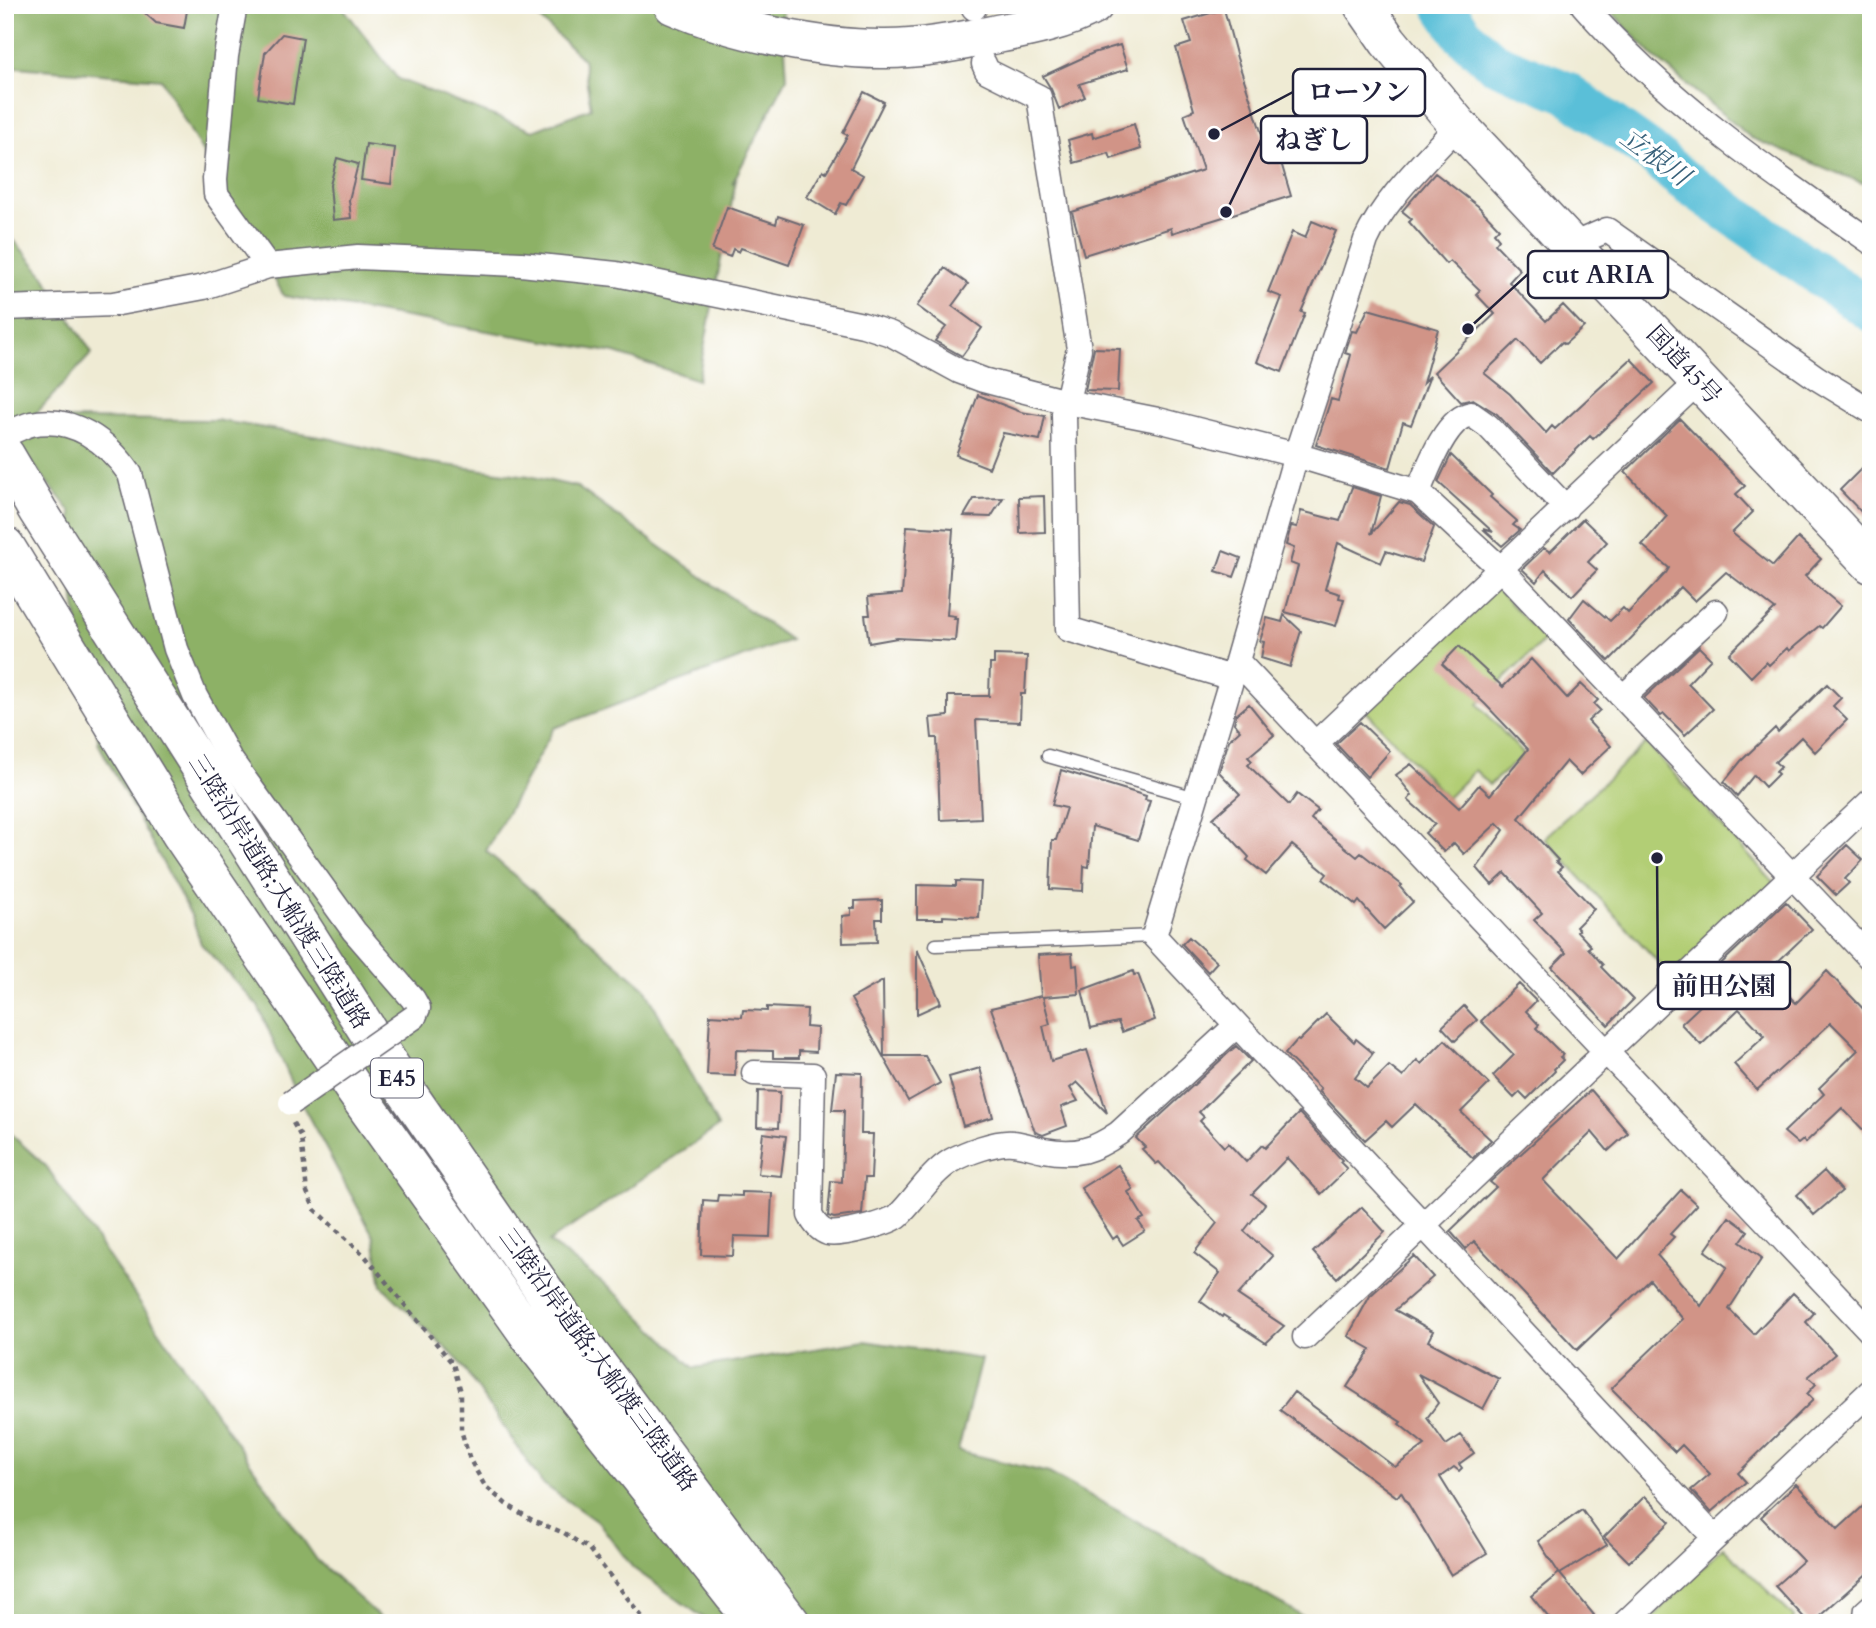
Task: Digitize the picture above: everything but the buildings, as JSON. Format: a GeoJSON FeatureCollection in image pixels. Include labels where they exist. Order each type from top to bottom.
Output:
{"type":"FeatureCollection","features":[{"type":"Feature","properties":{"kind":"highway"},"geometry":{"type":"LineString","coordinates":[[673,5],[751,30],[817,44],[886,49],[954,42],[1029,28],[1094,5]]}},
{"type":"Feature","properties":{"kind":"highway","name":"国道45号"},"geometry":{"type":"LineString","coordinates":[[1363,5],[1388,41],[1458,125],[1871,564]]}},
{"type":"Feature","properties":{"kind":"highway","name":"三陸沿岸道路;大船渡三陸道路"},"geometry":{"type":"LineString","coordinates":[[5,455],[404,1088],[570,1328],[791,1623]]}},
{"type":"Feature","properties":{"kind":"highway","name":"三陸沿岸道路;大船渡三陸道路"},"geometry":{"type":"LineString","coordinates":[[5,546],[181,834],[354,1089],[539,1349],[757,1623]]}},
{"type":"Feature","properties":{"kind":"street"},"geometry":{"type":"LineString","coordinates":[[235,5],[225,69],[216,194],[268,266]]}},
{"type":"Feature","properties":{"kind":"street"},"geometry":{"type":"LineString","coordinates":[[1583,5],[1682,103],[1759,165],[1871,242]]}},
{"type":"Feature","properties":{"kind":"street"},"geometry":{"type":"LineString","coordinates":[[984,64],[987,71],[1039,97],[1079,349],[1064,414],[1068,629],[1235,670],[1315,744],[1871,1332]]}},
{"type":"Feature","properties":{"kind":"street"},"geometry":{"type":"LineString","coordinates":[[1458,125],[1374,222],[1366,240],[1296,455],[1235,670],[1154,936],[1714,1537]]}},
{"type":"Feature","properties":{"kind":"street"},"geometry":{"type":"LineString","coordinates":[[1570,246],[1607,230],[1816,379],[1871,411]]}},
{"type":"Feature","properties":{"kind":"street"},"geometry":{"type":"LineString","coordinates":[[5,308],[113,304],[204,287],[268,266],[358,257],[521,264],[616,274],[863,325],[891,334],[959,371],[983,380],[1067,402],[1158,419],[1296,455],[1418,492],[1501,569],[1871,959]]}},
{"type":"Feature","properties":{"kind":"street"},"geometry":{"type":"LineString","coordinates":[[1315,744],[1699,381]]}},
{"type":"Feature","properties":{"kind":"street"},"geometry":{"type":"LineString","coordinates":[[1418,492],[1435,451],[1453,425],[1464,415],[1471,414],[1488,426],[1566,508]]}},
{"type":"Feature","properties":{"kind":"street"},"geometry":{"type":"LineString","coordinates":[[5,435],[32,424],[61,423],[82,430],[119,458],[130,474],[176,649],[201,706],[230,760],[354,931],[418,1008],[414,1017],[291,1103]]}},
{"type":"Feature","properties":{"kind":"street"},"geometry":{"type":"LineString","coordinates":[[1623,697],[1716,612]]}},
{"type":"Feature","properties":{"kind":"street"},"geometry":{"type":"LineString","coordinates":[[1304,1337],[1871,801]]}},
{"type":"Feature","properties":{"kind":"street"},"geometry":{"type":"LineString","coordinates":[[754,1073],[813,1075],[810,1215],[816,1226],[830,1234],[882,1225],[898,1216],[941,1168],[975,1151],[1010,1142],[1046,1151],[1086,1152],[1104,1143],[1119,1133],[1237,1026]]}},
{"type":"Feature","properties":{"kind":"street"},"geometry":{"type":"LineString","coordinates":[[1625,1623],[1871,1391]]}},
{"type":"Feature","properties":{"kind":"lane"},"geometry":{"type":"LineString","coordinates":[[1048,756],[1196,798]]}},
{"type":"Feature","properties":{"kind":"lane"},"geometry":{"type":"LineString","coordinates":[[936,945],[1154,936]]}},
{"type":"Feature","properties":{"kind":"lane"},"geometry":{"type":"LineString","coordinates":[[1858,1623],[1861,1608],[1871,1599]]}},
{"type":"Feature","properties":{"kind":"path"},"geometry":{"type":"LineString","coordinates":[[291,1103],[283,1105],[301,1137],[307,1192],[315,1210],[365,1256],[453,1364],[461,1392],[461,1430],[470,1460],[485,1486],[506,1504],[532,1520],[564,1533],[589,1549],[647,1623]]}},
{"type":"Feature","properties":{"kind":"green space"},"geometry":{"type":"Polygon","coordinates":[[[5,5],[341,5],[398,79],[533,131],[591,108],[583,59],[525,5],[782,5],[787,78],[732,184],[736,180],[698,380],[615,353],[284,296],[161,79],[5,66],[5,5]]]}},
{"type":"Feature","properties":{"kind":"green space"},"geometry":{"type":"Polygon","coordinates":[[[1605,5],[1871,5],[1871,181],[1862,183],[1751,138],[1653,56],[1605,5]]]}},
{"type":"Feature","properties":{"kind":"green space"},"geometry":{"type":"Polygon","coordinates":[[[5,230],[42,273],[92,353],[31,419],[216,420],[332,439],[423,462],[529,476],[577,487],[790,640],[554,728],[486,851],[645,988],[718,1127],[549,1242],[618,1295],[694,1368],[865,1341],[981,1359],[958,1451],[1049,1473],[1314,1623],[711,1623],[633,1568],[600,1524],[542,1483],[458,1360],[382,1286],[374,1237],[299,1099],[258,1006],[201,944],[192,917],[99,745],[74,600],[71,512],[31,462],[5,444],[5,230]]]}},
{"type":"Feature","properties":{"kind":"green space"},"geometry":{"type":"Polygon","coordinates":[[[1494,586],[1545,640],[1478,704],[1524,755],[1489,785],[1475,770],[1447,798],[1363,708],[1494,586]]]}},
{"type":"Feature","properties":{"kind":"green space"},"geometry":{"type":"Polygon","coordinates":[[[1646,743],[1774,883],[1672,977],[1544,838],[1646,743]]]}},
{"type":"Feature","properties":{"kind":"green space"},"geometry":{"type":"Polygon","coordinates":[[[5,1129],[46,1166],[317,1560],[386,1623],[5,1623],[5,1129]]]}},
{"type":"Feature","properties":{"kind":"green space"},"geometry":{"type":"Polygon","coordinates":[[[1723,1547],[1794,1617],[1792,1623],[1647,1623],[1723,1547]]]}},
{"type":"Feature","properties":{"kind":"waterway","name":"立根川"},"geometry":{"type":"LineString","coordinates":[[1443,5],[1463,35],[1493,62],[1566,92],[1649,151],[1682,179],[1871,311]]}},
{"type":"Feature","properties":{"kind":"place","name":"ローソン"},"geometry":{"type":"Point","coordinates":[1214,134]}},
{"type":"Feature","properties":{"kind":"place","name":"ねぎし"},"geometry":{"type":"Point","coordinates":[1226,212]}},
{"type":"Feature","properties":{"kind":"place","name":"cut ARIA"},"geometry":{"type":"Point","coordinates":[1468,329]}},
{"type":"Feature","properties":{"kind":"place","name":"前田公園"},"geometry":{"type":"Point","coordinates":[1657,858]}}]}
